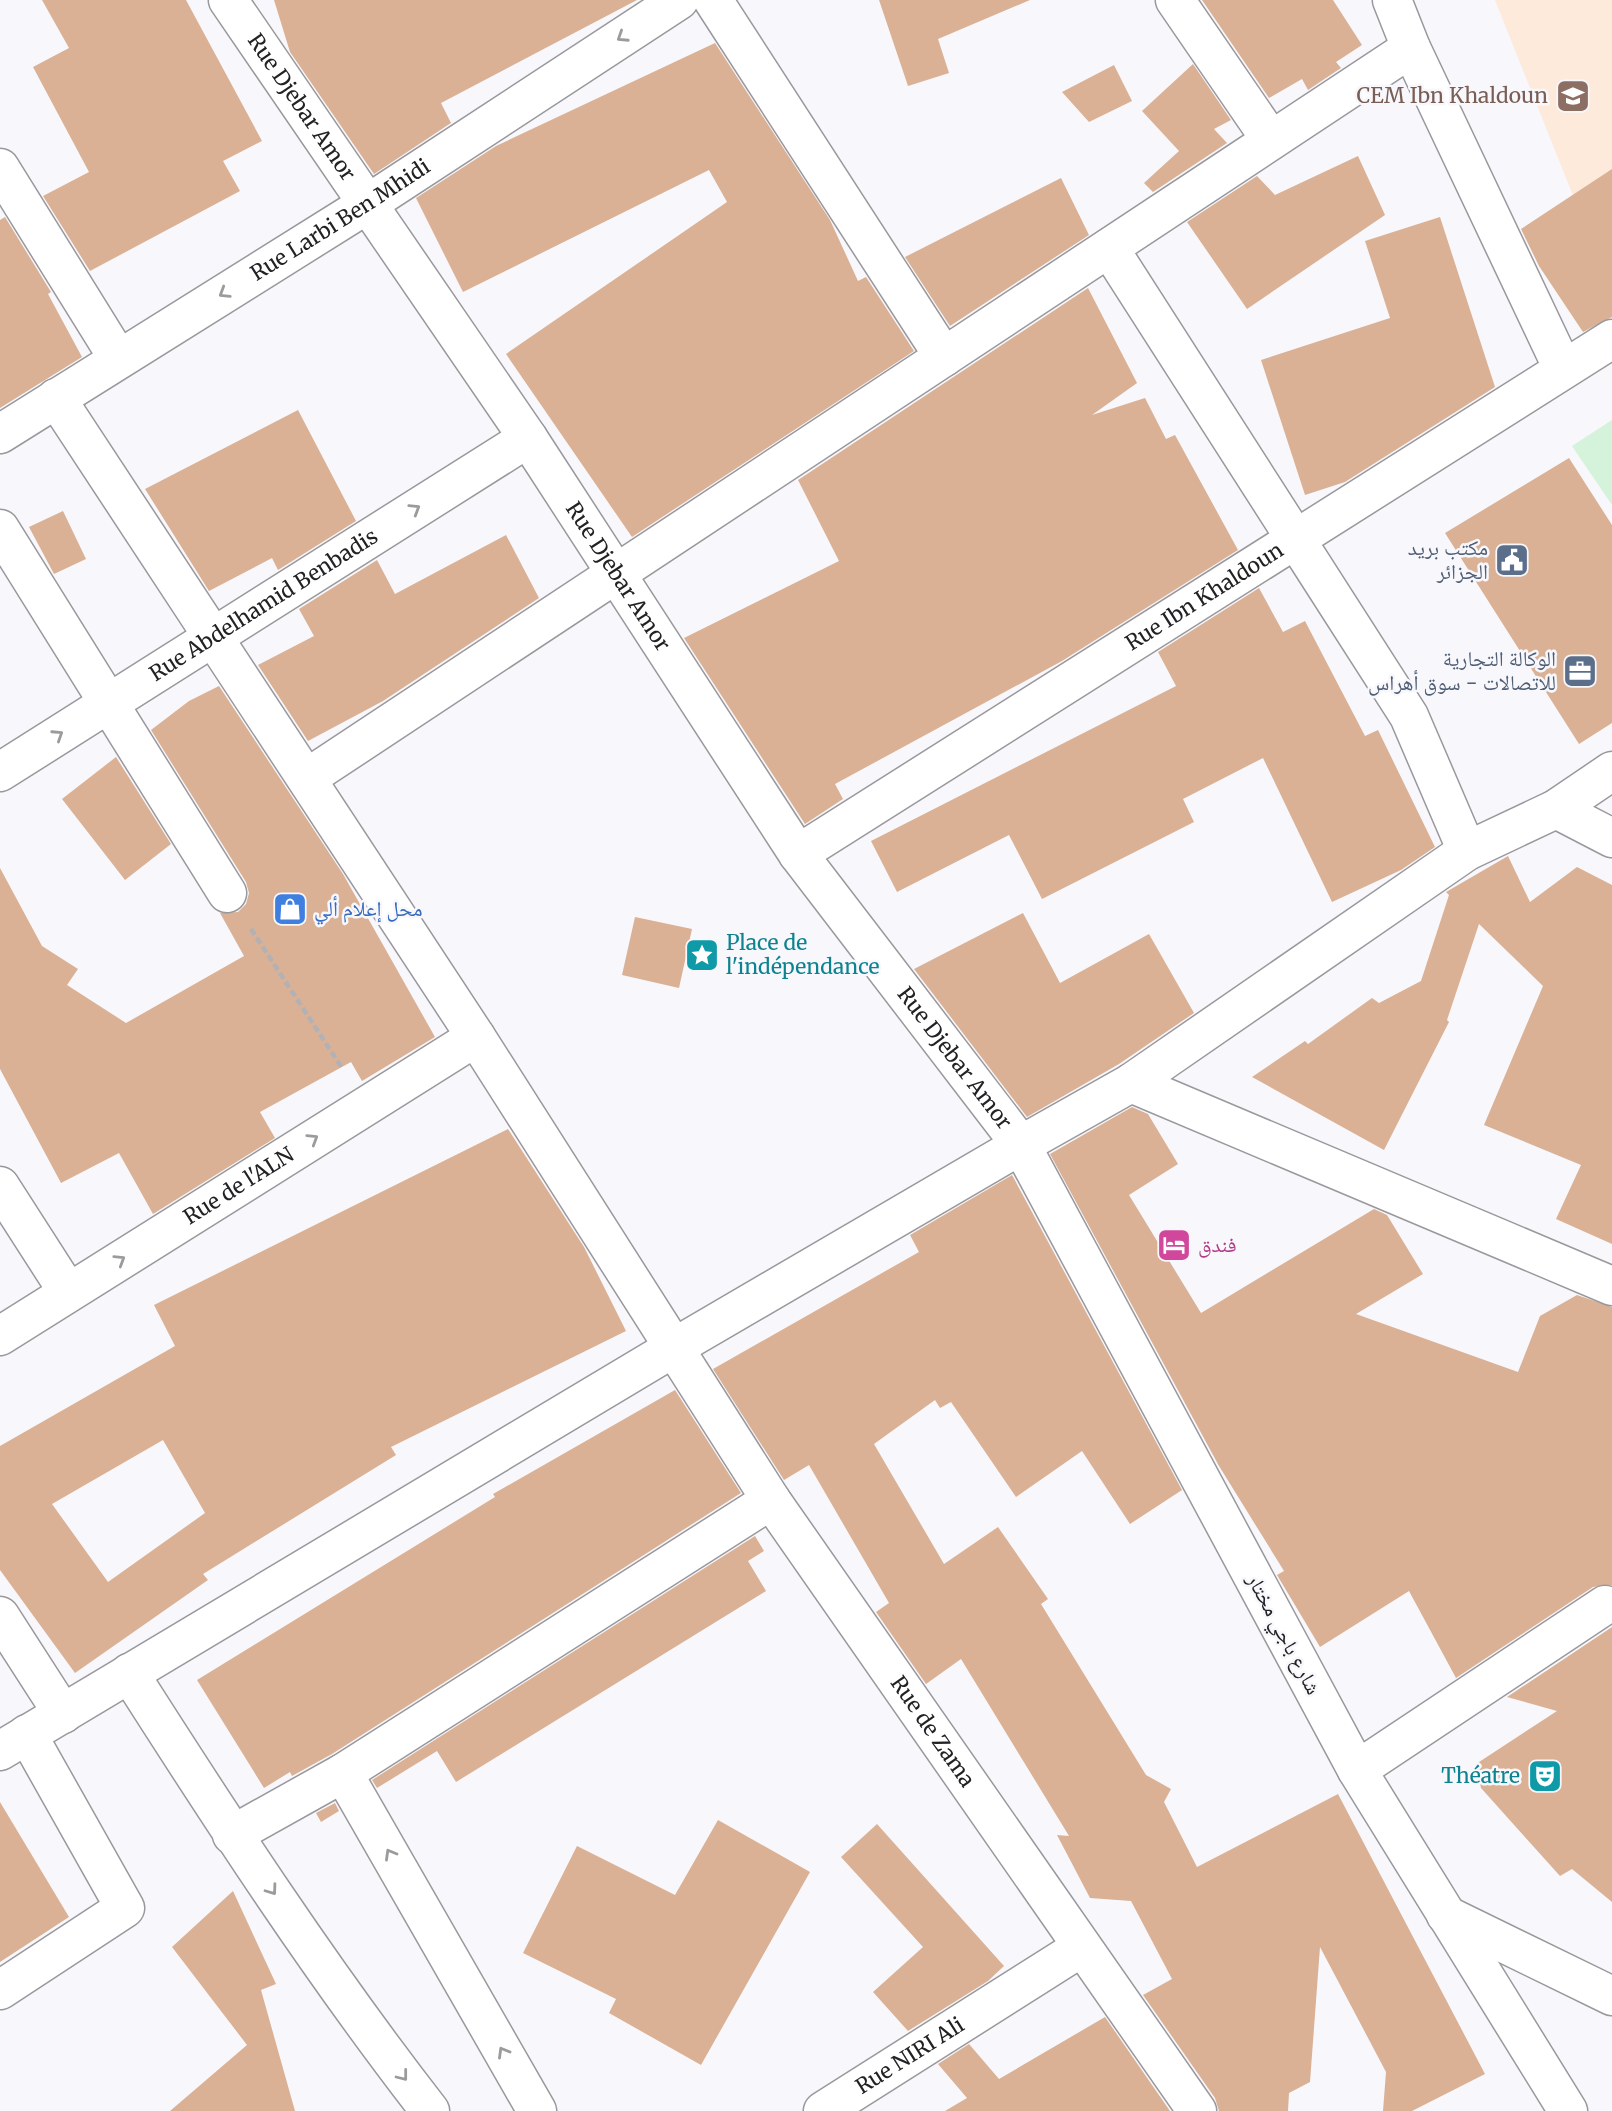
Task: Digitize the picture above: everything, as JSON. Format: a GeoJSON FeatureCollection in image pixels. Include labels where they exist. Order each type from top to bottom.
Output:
{"type":"FeatureCollection","features":[{"type":"Feature","properties":{"kind":"street","name":"Rue Djebar Amor"},"geometry":{"type":"LineString","coordinates":[[228,0],[528,438],[798,854],[1021,1145]]}},
{"type":"Feature","properties":{"kind":"street","name":"Rue Larbi Ben Mhidi"},"geometry":{"type":"LineString","coordinates":[[0,434],[369,203],[679,0]]}},
{"type":"Feature","properties":{"kind":"street"},"geometry":{"type":"LineString","coordinates":[[713,0],[944,356]]}},
{"type":"Feature","properties":{"kind":"street"},"geometry":{"type":"LineString","coordinates":[[1175,0],[1271,140]]}},
{"type":"Feature","properties":{"kind":"street"},"geometry":{"type":"LineString","coordinates":[[1392,0],[1411,48],[1563,369]]}},
{"type":"Feature","properties":{"kind":"street"},"geometry":{"type":"LineString","coordinates":[[307,779],[1411,48]]}},
{"type":"Feature","properties":{"kind":"street"},"geometry":{"type":"LineString","coordinates":[[0,169],[118,358]]}},
{"type":"Feature","properties":{"kind":"street"},"geometry":{"type":"LineString","coordinates":[[1109,248],[1294,541],[1409,716],[1467,851]]}},
{"type":"Feature","properties":{"kind":"street","name":"Rue Ibn Khaldoun"},"geometry":{"type":"LineString","coordinates":[[798,854],[1612,339]]}},
{"type":"Feature","properties":{"kind":"street","name":"Rue de Zama"},"geometry":{"type":"LineString","coordinates":[[56,397],[476,1037],[771,1500],[1197,2111]]}},
{"type":"Feature","properties":{"kind":"street","name":"Rue Abdelhamid Benbadis"},"geometry":{"type":"LineString","coordinates":[[0,772],[528,438]]}},
{"type":"Feature","properties":{"kind":"street"},"geometry":{"type":"LineString","coordinates":[[0,529],[227,893]]}},
{"type":"Feature","properties":{"kind":"street"},"geometry":{"type":"LineString","coordinates":[[0,1990],[125,1908],[13,1742],[675,1347],[1131,1083],[1467,851],[1556,809],[1612,771]]}},
{"type":"Feature","properties":{"kind":"street"},"geometry":{"type":"LineString","coordinates":[[1556,809],[1612,838]]}},
{"type":"Feature","properties":{"kind":"street","name":"Rue de l'ALN"},"geometry":{"type":"LineString","coordinates":[[0,1336],[476,1037]]}},
{"type":"Feature","properties":{"kind":"street"},"geometry":{"type":"LineString","coordinates":[[1131,1083],[1612,1286]]}},
{"type":"Feature","properties":{"kind":"street","name":"شارع باجي مختار"},"geometry":{"type":"LineString","coordinates":[[1021,1145],[1357,1770],[1568,2111]]}},
{"type":"Feature","properties":{"kind":"street"},"geometry":{"type":"LineString","coordinates":[[0,1186],[68,1292]]}},
{"type":"Feature","properties":{"kind":"street"},"geometry":{"type":"LineString","coordinates":[[232,1835],[343,1773],[771,1500]]}},
{"type":"Feature","properties":{"kind":"street"},"geometry":{"type":"LineString","coordinates":[[1357,1770],[1610,1601]]}},
{"type":"Feature","properties":{"kind":"street"},"geometry":{"type":"LineString","coordinates":[[0,1616],[63,1714]]}},
{"type":"Feature","properties":{"kind":"street"},"geometry":{"type":"LineString","coordinates":[[129,1673],[232,1835],[370,2034],[430,2111]]}},
{"type":"Feature","properties":{"kind":"street"},"geometry":{"type":"LineString","coordinates":[[343,1773],[537,2111]]}},
{"type":"Feature","properties":{"kind":"street"},"geometry":{"type":"LineString","coordinates":[[1446,1915],[1612,1996]]}},
{"type":"Feature","properties":{"kind":"street","name":"Rue NIRI Ali"},"geometry":{"type":"LineString","coordinates":[[823,2111],[1082,1947]]}},
{"type":"Feature","properties":{"kind":"path"},"geometry":{"type":"LineString","coordinates":[[227,893],[366,1106]]}},
{"type":"Feature","properties":{"kind":"shaded area","name":"CEM Ibn Khaldoun"},"geometry":{"type":"Polygon","coordinates":[[[1495,0],[1612,0],[1612,257],[1572,193],[1495,0]]]}},
{"type":"Feature","properties":{"kind":"green space"},"geometry":{"type":"Polygon","coordinates":[[[1612,420],[1612,505],[1572,446],[1612,420]]]}},
{"type":"Feature","properties":{"kind":"building"},"geometry":{"type":"Polygon","coordinates":[[[42,0],[186,0],[262,141],[223,161],[240,191],[90,271],[43,196],[89,172],[33,67],[69,48],[42,0]]]}},
{"type":"Feature","properties":{"kind":"building"},"geometry":{"type":"Polygon","coordinates":[[[274,0],[637,0],[441,103],[451,123],[374,174],[290,52],[274,0]]]}},
{"type":"Feature","properties":{"kind":"building"},"geometry":{"type":"Polygon","coordinates":[[[879,0],[1030,0],[938,39],[949,73],[908,86],[879,0]]]}},
{"type":"Feature","properties":{"kind":"building"},"geometry":{"type":"Polygon","coordinates":[[[1202,0],[1333,0],[1362,45],[1336,62],[1341,68],[1308,90],[1302,79],[1269,98],[1202,0]]]}},
{"type":"Feature","properties":{"kind":"building"},"geometry":{"type":"Polygon","coordinates":[[[715,43],[830,220],[858,281],[866,277],[914,351],[632,537],[506,354],[727,202],[709,170],[463,292],[416,198],[496,146],[715,43]]]}},
{"type":"Feature","properties":{"kind":"building"},"geometry":{"type":"Polygon","coordinates":[[[1193,64],[1231,120],[1214,129],[1227,143],[1153,192],[1144,183],[1179,151],[1142,111],[1193,64]]]}},
{"type":"Feature","properties":{"kind":"building"},"geometry":{"type":"Polygon","coordinates":[[[1114,65],[1132,101],[1089,122],[1062,92],[1114,65]]]}},
{"type":"Feature","properties":{"kind":"building"},"geometry":{"type":"Polygon","coordinates":[[[1358,156],[1385,215],[1247,309],[1187,222],[1257,176],[1275,195],[1358,156]]]}},
{"type":"Feature","properties":{"kind":"building"},"geometry":{"type":"Polygon","coordinates":[[[1612,169],[1612,317],[1583,332],[1539,266],[1521,229],[1612,169]]]}},
{"type":"Feature","properties":{"kind":"building"},"geometry":{"type":"Polygon","coordinates":[[[1061,178],[1089,235],[950,326],[905,257],[1061,178]]]}},
{"type":"Feature","properties":{"kind":"building"},"geometry":{"type":"Polygon","coordinates":[[[5,217],[51,292],[48,294],[82,357],[0,408],[0,220],[5,217]]]}},
{"type":"Feature","properties":{"kind":"building"},"geometry":{"type":"Polygon","coordinates":[[[1440,217],[1495,387],[1345,482],[1305,495],[1261,360],[1390,318],[1365,241],[1440,217]]]}},
{"type":"Feature","properties":{"kind":"building"},"geometry":{"type":"Polygon","coordinates":[[[1088,288],[1137,383],[1092,415],[1145,398],[1166,439],[1175,435],[1238,550],[1062,661],[835,784],[843,799],[805,824],[684,638],[839,561],[798,480],[1088,288]]]}},
{"type":"Feature","properties":{"kind":"building"},"geometry":{"type":"Polygon","coordinates":[[[298,410],[356,521],[278,570],[272,558],[209,591],[145,489],[298,410]]]}},
{"type":"Feature","properties":{"kind":"building"},"geometry":{"type":"Polygon","coordinates":[[[1569,458],[1612,525],[1612,723],[1579,744],[1445,533],[1569,458]]]}},
{"type":"Feature","properties":{"kind":"building"},"geometry":{"type":"Polygon","coordinates":[[[63,511],[86,559],[54,574],[29,527],[63,511]]]}},
{"type":"Feature","properties":{"kind":"building"},"geometry":{"type":"Polygon","coordinates":[[[506,535],[539,598],[383,701],[308,741],[258,665],[314,636],[299,609],[377,560],[395,594],[506,535]]]}},
{"type":"Feature","properties":{"kind":"building"},"geometry":{"type":"Polygon","coordinates":[[[1259,588],[1283,632],[1305,621],[1365,736],[1378,730],[1435,847],[1401,870],[1332,902],[1263,758],[1183,799],[1194,822],[1042,899],[1009,835],[897,892],[871,841],[1176,686],[1158,652],[1259,588]]]}},
{"type":"Feature","properties":{"kind":"building","name":"محل إعلام ألي"},"geometry":{"type":"Polygon","coordinates":[[[219,686],[343,874],[435,1037],[362,1081],[351,1062],[260,1112],[275,1138],[153,1214],[119,1153],[61,1183],[0,1069],[0,868],[42,946],[78,969],[67,985],[126,1023],[244,956],[220,913],[238,912],[246,904],[249,893],[246,882],[151,730],[189,701],[219,686]]]}},
{"type":"Feature","properties":{"kind":"building"},"geometry":{"type":"Polygon","coordinates":[[[116,757],[171,844],[125,880],[62,799],[116,757]]]}},
{"type":"Feature","properties":{"kind":"building"},"geometry":{"type":"Polygon","coordinates":[[[1508,856],[1530,902],[1577,867],[1612,885],[1612,1244],[1556,1219],[1581,1165],[1484,1125],[1543,986],[1479,924],[1447,1020],[1449,1022],[1384,1150],[1252,1077],[1305,1041],[1308,1044],[1372,998],[1379,1003],[1421,981],[1449,895],[1446,892],[1508,856]]]}},
{"type":"Feature","properties":{"kind":"building"},"geometry":{"type":"Polygon","coordinates":[[[1023,913],[1060,983],[1149,934],[1194,1013],[1119,1064],[1027,1117],[914,969],[1023,913]]]}},
{"type":"Feature","properties":{"kind":"building"},"geometry":{"type":"Polygon","coordinates":[[[635,917],[692,929],[679,988],[622,975],[635,917]]]}},
{"type":"Feature","properties":{"kind":"building"},"geometry":{"type":"Polygon","coordinates":[[[1132,1107],[1148,1114],[1178,1164],[1129,1195],[1201,1313],[1374,1209],[1387,1215],[1423,1274],[1356,1314],[1518,1372],[1540,1316],[1577,1295],[1612,1307],[1612,1585],[1593,1587],[1456,1678],[1409,1591],[1320,1647],[1277,1575],[1284,1571],[1219,1466],[1050,1154],[1132,1107]]]}},
{"type":"Feature","properties":{"kind":"building"},"geometry":{"type":"Polygon","coordinates":[[[508,1129],[584,1247],[626,1331],[391,1447],[396,1455],[203,1574],[208,1580],[75,1673],[0,1570],[0,1446],[175,1346],[154,1305],[508,1129]],[[163,1440],[52,1504],[108,1582],[205,1513],[163,1440]]]}},
{"type":"Feature","properties":{"kind":"building"},"geometry":{"type":"Polygon","coordinates":[[[1012,1175],[1182,1490],[1130,1524],[1082,1451],[1016,1497],[951,1402],[940,1408],[935,1400],[874,1444],[944,1564],[998,1527],[1048,1599],[1041,1604],[1146,1775],[1171,1789],[1164,1802],[1197,1867],[1338,1794],[1485,2074],[1412,2111],[1383,2111],[1386,2072],[1320,1947],[1310,2082],[1289,2093],[1288,2111],[1219,2111],[1215,2098],[1143,1995],[1172,1979],[1131,1901],[1090,1898],[1057,1835],[1069,1836],[961,1659],[926,1684],[876,1612],[889,1603],[809,1465],[784,1480],[713,1369],[919,1252],[910,1235],[1012,1175]]]}},
{"type":"Feature","properties":{"kind":"building"},"geometry":{"type":"Polygon","coordinates":[[[675,1390],[741,1493],[332,1754],[292,1776],[290,1772],[264,1788],[197,1680],[495,1497],[493,1494],[675,1390]]]}},
{"type":"Feature","properties":{"kind":"building"},"geometry":{"type":"Polygon","coordinates":[[[755,1536],[764,1551],[748,1561],[766,1591],[456,1782],[437,1751],[377,1788],[372,1780],[755,1536]]]}},
{"type":"Feature","properties":{"kind":"building","name":"Théatre"},"geometry":{"type":"Polygon","coordinates":[[[1612,1627],[1612,1902],[1572,1869],[1560,1876],[1481,1788],[1476,1764],[1557,1711],[1507,1697],[1612,1627]]]}},
{"type":"Feature","properties":{"kind":"building"},"geometry":{"type":"Polygon","coordinates":[[[0,1802],[69,1917],[0,1962],[0,1802]]]}},
{"type":"Feature","properties":{"kind":"building"},"geometry":{"type":"Polygon","coordinates":[[[335,1803],[339,1811],[321,1822],[316,1813],[335,1803]]]}},
{"type":"Feature","properties":{"kind":"building"},"geometry":{"type":"Polygon","coordinates":[[[718,1820],[810,1872],[701,2065],[609,2013],[616,1999],[523,1953],[577,1846],[675,1895],[718,1820]]]}},
{"type":"Feature","properties":{"kind":"building"},"geometry":{"type":"Polygon","coordinates":[[[877,1824],[1004,1966],[988,1981],[908,2031],[873,1992],[923,1947],[841,1857],[877,1824]]]}},
{"type":"Feature","properties":{"kind":"building"},"geometry":{"type":"Polygon","coordinates":[[[233,1891],[276,1984],[261,1990],[295,2111],[170,2111],[247,2045],[172,1947],[233,1891]]]}},
{"type":"Feature","properties":{"kind":"building"},"geometry":{"type":"Polygon","coordinates":[[[1105,2017],[1170,2111],[945,2111],[967,2098],[938,2064],[969,2044],[999,2079],[1105,2017]]]}},
{"type":"Feature","properties":{"kind":"place","name":"CEM Ibn Khaldoun"},"geometry":{"type":"Point","coordinates":[1573,96]}},
{"type":"Feature","properties":{"kind":"place","name":"مكتب بريد الجزائر"},"geometry":{"type":"Point","coordinates":[1512,560]}},
{"type":"Feature","properties":{"kind":"place","name":"الوكالة التجارية للاتصالات - سوق أهراس"},"geometry":{"type":"Point","coordinates":[1580,671]}},
{"type":"Feature","properties":{"kind":"place","name":"محل إعلام ألي"},"geometry":{"type":"Point","coordinates":[290,909]}},
{"type":"Feature","properties":{"kind":"place","name":"Place de l'indépendance"},"geometry":{"type":"Point","coordinates":[702,955]}},
{"type":"Feature","properties":{"kind":"place","name":"فندق"},"geometry":{"type":"Point","coordinates":[1174,1245]}},
{"type":"Feature","properties":{"kind":"place","name":"Théatre"},"geometry":{"type":"Point","coordinates":[1545,1776]}}]}
